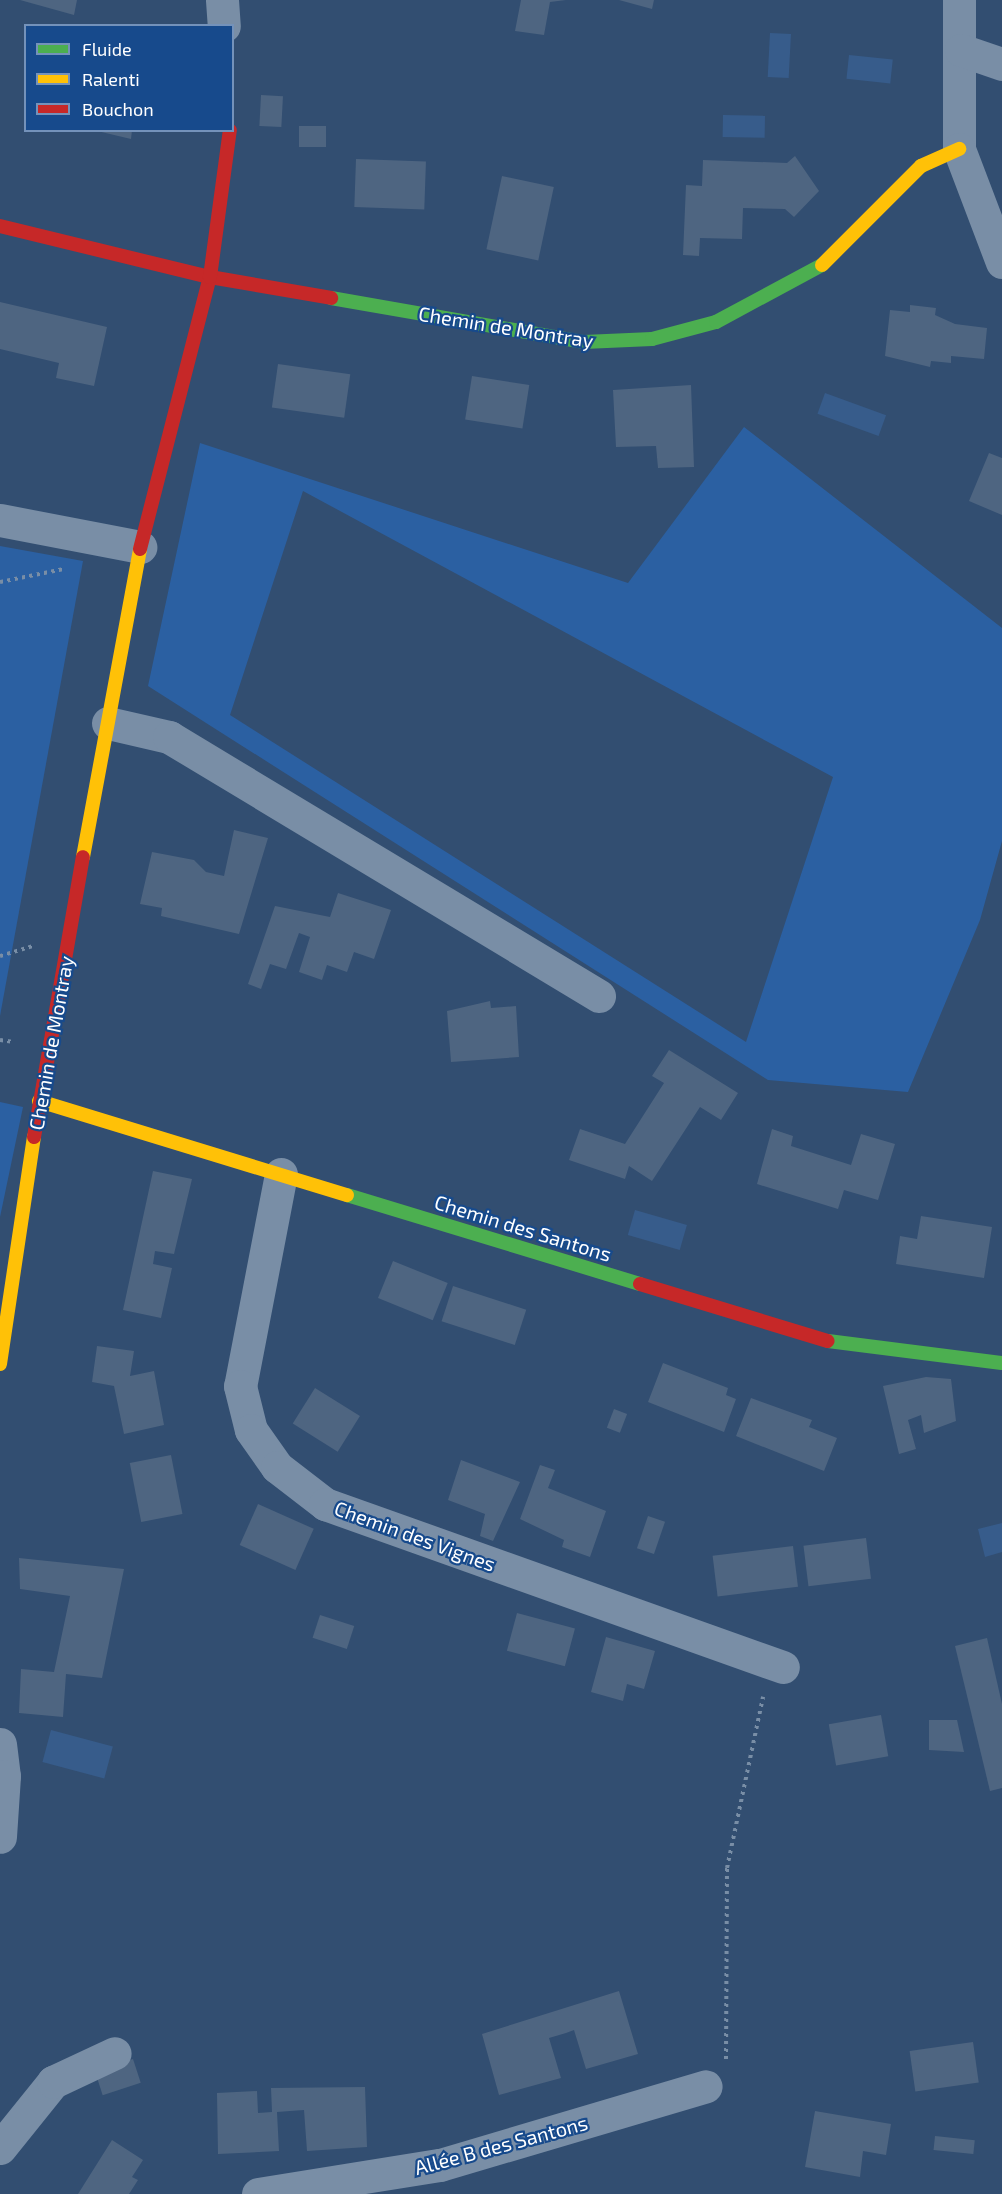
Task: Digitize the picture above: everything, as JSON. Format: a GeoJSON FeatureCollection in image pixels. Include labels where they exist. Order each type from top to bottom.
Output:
{"type":"FeatureCollection","features":[{"type":"Feature","properties":{"kind":"street"},"geometry":{"type":"LineString","coordinates":[[222,0],[224,24]]}},
{"type":"Feature","properties":{"kind":"street"},"geometry":{"type":"LineString","coordinates":[[959,0],[961,50],[959,149],[1002,262]]}},
{"type":"Feature","properties":{"kind":"street"},"geometry":{"type":"LineString","coordinates":[[961,50],[1002,64]]}},
{"type":"Feature","properties":{"kind":"street","name":"Chemin de Montray"},"geometry":{"type":"LineString","coordinates":[[0,1364],[39,1101],[140,547],[210,277],[230,132]]}},
{"type":"Feature","properties":{"kind":"street","name":"Chemin de Montray"},"geometry":{"type":"LineString","coordinates":[[0,226],[210,277],[584,342],[652,339],[716,322],[806,277],[842,251],[921,166],[959,149]]}},
{"type":"Feature","properties":{"kind":"street"},"geometry":{"type":"LineString","coordinates":[[0,520],[140,547]]}},
{"type":"Feature","properties":{"kind":"street"},"geometry":{"type":"LineString","coordinates":[[108,723],[169,737],[599,996]]}},
{"type":"Feature","properties":{"kind":"street","name":"Chemin des Santons"},"geometry":{"type":"LineString","coordinates":[[39,1101],[831,1342],[1002,1363]]}},
{"type":"Feature","properties":{"kind":"street","name":"Chemin des Vignes"},"geometry":{"type":"LineString","coordinates":[[281,1174],[240,1386],[251,1430],[277,1467],[325,1504],[783,1667]]}},
{"type":"Feature","properties":{"kind":"street"},"geometry":{"type":"LineString","coordinates":[[0,1744],[0,1837]]}},
{"type":"Feature","properties":{"kind":"street"},"geometry":{"type":"LineString","coordinates":[[0,2148],[53,2082],[115,2053]]}},
{"type":"Feature","properties":{"kind":"street","name":"Allée B des Santons"},"geometry":{"type":"LineString","coordinates":[[258,2194],[440,2165],[706,2086]]}},
{"type":"Feature","properties":{"kind":"path"},"geometry":{"type":"LineString","coordinates":[[706,2086],[729,2055],[727,1868],[760,1700],[783,1667]]}},
{"type":"Feature","properties":{"kind":"shaded area"},"geometry":{"type":"Polygon","coordinates":[[[770,33],[791,34],[789,78],[768,77],[770,33]]]}},
{"type":"Feature","properties":{"kind":"shaded area"},"geometry":{"type":"Polygon","coordinates":[[[849,55],[893,60],[890,83],[846,79],[849,55]]]}},
{"type":"Feature","properties":{"kind":"shaded area"},"geometry":{"type":"Polygon","coordinates":[[[723,115],[765,116],[765,138],[723,137],[723,115]]]}},
{"type":"Feature","properties":{"kind":"shaded area"},"geometry":{"type":"Polygon","coordinates":[[[825,393],[886,415],[879,436],[817,414],[825,393]]]}},
{"type":"Feature","properties":{"kind":"shaded area"},"geometry":{"type":"Polygon","coordinates":[[[744,427],[1002,628],[1002,841],[980,920],[908,1092],[768,1080],[148,686],[200,443],[628,583],[744,427]],[[303,491],[230,715],[746,1042],[833,777],[303,491]]]}},
{"type":"Feature","properties":{"kind":"shaded area"},"geometry":{"type":"Polygon","coordinates":[[[0,546],[83,561],[0,1016],[0,546]]]}},
{"type":"Feature","properties":{"kind":"shaded area"},"geometry":{"type":"Polygon","coordinates":[[[0,1102],[23,1107],[0,1217],[0,1102]]]}},
{"type":"Feature","properties":{"kind":"shaded area"},"geometry":{"type":"Polygon","coordinates":[[[635,1210],[687,1225],[680,1250],[628,1235],[635,1210]]]}},
{"type":"Feature","properties":{"kind":"shaded area"},"geometry":{"type":"Polygon","coordinates":[[[1002,1523],[1002,1552],[985,1557],[978,1529],[1002,1523]]]}},
{"type":"Feature","properties":{"kind":"shaded area"},"geometry":{"type":"Polygon","coordinates":[[[51,1730],[113,1747],[104,1778],[42,1762],[51,1730]]]}},
{"type":"Feature","properties":{"kind":"building"},"geometry":{"type":"Polygon","coordinates":[[[20,0],[77,0],[74,15],[20,0]]]}},
{"type":"Feature","properties":{"kind":"building"},"geometry":{"type":"Polygon","coordinates":[[[521,0],[566,0],[550,2],[544,35],[515,31],[521,0]]]}},
{"type":"Feature","properties":{"kind":"building"},"geometry":{"type":"Polygon","coordinates":[[[619,0],[654,0],[652,9],[619,0]]]}},
{"type":"Feature","properties":{"kind":"building"},"geometry":{"type":"Polygon","coordinates":[[[261,95],[283,96],[281,127],[259,126],[261,95]]]}},
{"type":"Feature","properties":{"kind":"building"},"geometry":{"type":"Polygon","coordinates":[[[299,126],[326,126],[326,147],[299,147],[299,126]]]}},
{"type":"Feature","properties":{"kind":"building"},"geometry":{"type":"Polygon","coordinates":[[[101,132],[132,132],[131,139],[101,132]]]}},
{"type":"Feature","properties":{"kind":"building"},"geometry":{"type":"Polygon","coordinates":[[[795,156],[819,191],[794,217],[785,209],[743,208],[742,239],[700,238],[699,256],[683,255],[686,185],[702,186],[703,160],[787,163],[795,156]]]}},
{"type":"Feature","properties":{"kind":"building"},"geometry":{"type":"Polygon","coordinates":[[[356,159],[426,161],[424,209],[354,207],[356,159]]]}},
{"type":"Feature","properties":{"kind":"building"},"geometry":{"type":"Polygon","coordinates":[[[502,176],[554,187],[538,260],[486,249],[502,176]]]}},
{"type":"Feature","properties":{"kind":"building"},"geometry":{"type":"Polygon","coordinates":[[[0,302],[107,327],[94,386],[56,378],[59,363],[0,349],[0,302]]]}},
{"type":"Feature","properties":{"kind":"building"},"geometry":{"type":"Polygon","coordinates":[[[910,305],[936,308],[935,315],[955,324],[987,328],[984,359],[951,356],[951,363],[931,361],[930,367],[885,356],[890,310],[910,312],[910,305]]]}},
{"type":"Feature","properties":{"kind":"building"},"geometry":{"type":"Polygon","coordinates":[[[278,364],[350,374],[344,418],[272,408],[278,364]]]}},
{"type":"Feature","properties":{"kind":"building"},"geometry":{"type":"Polygon","coordinates":[[[472,376],[529,385],[522,429],[465,419],[472,376]]]}},
{"type":"Feature","properties":{"kind":"building"},"geometry":{"type":"Polygon","coordinates":[[[691,385],[694,467],[658,468],[656,446],[616,447],[613,390],[691,385]]]}},
{"type":"Feature","properties":{"kind":"building"},"geometry":{"type":"Polygon","coordinates":[[[989,453],[1002,458],[1002,515],[969,501],[989,453]]]}},
{"type":"Feature","properties":{"kind":"building"},"geometry":{"type":"Polygon","coordinates":[[[234,830],[268,838],[239,934],[161,916],[162,908],[140,904],[152,852],[194,860],[206,872],[224,876],[234,830]]]}},
{"type":"Feature","properties":{"kind":"building"},"geometry":{"type":"Polygon","coordinates":[[[338,893],[391,910],[374,959],[354,952],[347,972],[327,965],[322,980],[299,972],[310,937],[299,933],[286,969],[270,964],[261,989],[248,984],[275,906],[330,917],[338,893]]]}},
{"type":"Feature","properties":{"kind":"building"},"geometry":{"type":"Polygon","coordinates":[[[490,1001],[491,1008],[516,1006],[519,1057],[451,1062],[447,1011],[490,1001]]]}},
{"type":"Feature","properties":{"kind":"building"},"geometry":{"type":"Polygon","coordinates":[[[669,1050],[738,1093],[721,1120],[700,1107],[652,1181],[629,1166],[625,1179],[569,1160],[580,1129],[625,1144],[664,1083],[652,1076],[669,1050]]]}},
{"type":"Feature","properties":{"kind":"building"},"geometry":{"type":"Polygon","coordinates":[[[772,1129],[793,1136],[791,1146],[851,1165],[861,1134],[895,1144],[878,1200],[844,1190],[838,1209],[757,1184],[772,1129]]]}},
{"type":"Feature","properties":{"kind":"building"},"geometry":{"type":"Polygon","coordinates":[[[153,1171],[192,1179],[174,1254],[155,1251],[153,1264],[172,1268],[161,1318],[123,1310],[153,1171]]]}},
{"type":"Feature","properties":{"kind":"building"},"geometry":{"type":"Polygon","coordinates":[[[921,1216],[992,1227],[984,1278],[896,1264],[900,1236],[917,1239],[921,1216]]]}},
{"type":"Feature","properties":{"kind":"building"},"geometry":{"type":"Polygon","coordinates":[[[393,1261],[448,1283],[433,1320],[378,1298],[393,1261]]]}},
{"type":"Feature","properties":{"kind":"building"},"geometry":{"type":"Polygon","coordinates":[[[453,1286],[526,1310],[515,1345],[442,1321],[453,1286]]]}},
{"type":"Feature","properties":{"kind":"building"},"geometry":{"type":"Polygon","coordinates":[[[97,1346],[134,1351],[130,1376],[154,1371],[164,1425],[124,1434],[114,1386],[92,1382],[97,1346]]]}},
{"type":"Feature","properties":{"kind":"building"},"geometry":{"type":"Polygon","coordinates":[[[663,1363],[728,1388],[726,1395],[736,1399],[724,1432],[648,1402],[663,1363]]]}},
{"type":"Feature","properties":{"kind":"building"},"geometry":{"type":"Polygon","coordinates":[[[926,1377],[951,1379],[956,1421],[924,1433],[921,1415],[908,1420],[916,1449],[899,1454],[883,1386],[926,1377]]]}},
{"type":"Feature","properties":{"kind":"building"},"geometry":{"type":"Polygon","coordinates":[[[315,1388],[360,1416],[338,1452],[293,1424],[315,1388]]]}},
{"type":"Feature","properties":{"kind":"building"},"geometry":{"type":"Polygon","coordinates":[[[751,1398],[812,1420],[809,1427],[837,1438],[824,1471],[736,1436],[751,1398]]]}},
{"type":"Feature","properties":{"kind":"building"},"geometry":{"type":"Polygon","coordinates":[[[614,1409],[627,1414],[620,1433],[607,1428],[614,1409]]]}},
{"type":"Feature","properties":{"kind":"building"},"geometry":{"type":"Polygon","coordinates":[[[171,1455],[182,1514],[141,1522],[130,1463],[171,1455]]]}},
{"type":"Feature","properties":{"kind":"building"},"geometry":{"type":"Polygon","coordinates":[[[461,1460],[520,1482],[493,1541],[480,1536],[485,1514],[448,1500],[461,1460]]]}},
{"type":"Feature","properties":{"kind":"building"},"geometry":{"type":"Polygon","coordinates":[[[540,1465],[555,1470],[548,1488],[606,1511],[590,1557],[562,1547],[564,1540],[520,1519],[540,1465]]]}},
{"type":"Feature","properties":{"kind":"building"},"geometry":{"type":"Polygon","coordinates":[[[258,1504],[314,1529],[295,1570],[240,1545],[258,1504]]]}},
{"type":"Feature","properties":{"kind":"building"},"geometry":{"type":"Polygon","coordinates":[[[648,1516],[665,1522],[654,1554],[637,1548],[648,1516]]]}},
{"type":"Feature","properties":{"kind":"building"},"geometry":{"type":"Polygon","coordinates":[[[866,1538],[871,1579],[808,1586],[803,1546],[866,1538]]]}},
{"type":"Feature","properties":{"kind":"building"},"geometry":{"type":"Polygon","coordinates":[[[793,1546],[798,1587],[718,1597],[713,1556],[793,1546]]]}},
{"type":"Feature","properties":{"kind":"building"},"geometry":{"type":"Polygon","coordinates":[[[19,1558],[124,1569],[102,1678],[66,1674],[63,1717],[19,1713],[21,1669],[54,1672],[70,1596],[20,1589],[19,1558]]]}},
{"type":"Feature","properties":{"kind":"building"},"geometry":{"type":"Polygon","coordinates":[[[517,1613],[575,1629],[565,1666],[507,1651],[517,1613]]]}},
{"type":"Feature","properties":{"kind":"building"},"geometry":{"type":"Polygon","coordinates":[[[320,1615],[354,1626],[347,1649],[313,1638],[320,1615]]]}},
{"type":"Feature","properties":{"kind":"building"},"geometry":{"type":"Polygon","coordinates":[[[606,1637],[655,1651],[644,1689],[627,1684],[623,1701],[591,1692],[606,1637]]]}},
{"type":"Feature","properties":{"kind":"building"},"geometry":{"type":"Polygon","coordinates":[[[987,1638],[1002,1704],[1002,1788],[990,1791],[955,1646],[987,1638]]]}},
{"type":"Feature","properties":{"kind":"building"},"geometry":{"type":"Polygon","coordinates":[[[881,1715],[888,1756],[836,1766],[829,1724],[881,1715]]]}},
{"type":"Feature","properties":{"kind":"building"},"geometry":{"type":"Polygon","coordinates":[[[929,1720],[957,1720],[964,1752],[929,1750],[929,1720]]]}},
{"type":"Feature","properties":{"kind":"building"},"geometry":{"type":"Polygon","coordinates":[[[619,1991],[638,2054],[586,2069],[574,2030],[549,2038],[561,2078],[499,2095],[482,2034],[619,1991]]]}},
{"type":"Feature","properties":{"kind":"building"},"geometry":{"type":"Polygon","coordinates":[[[973,2042],[979,2083],[915,2092],[910,2051],[973,2042]]]}},
{"type":"Feature","properties":{"kind":"building"},"geometry":{"type":"Polygon","coordinates":[[[133,2059],[141,2083],[103,2095],[95,2071],[133,2059]]]}},
{"type":"Feature","properties":{"kind":"building"},"geometry":{"type":"Polygon","coordinates":[[[365,2087],[367,2147],[307,2151],[304,2110],[277,2112],[279,2151],[218,2154],[217,2093],[257,2091],[258,2113],[272,2112],[271,2088],[365,2087]]]}},
{"type":"Feature","properties":{"kind":"building"},"geometry":{"type":"Polygon","coordinates":[[[815,2111],[891,2124],[886,2155],[863,2151],[860,2177],[805,2167],[815,2111]]]}},
{"type":"Feature","properties":{"kind":"building"},"geometry":{"type":"Polygon","coordinates":[[[935,2136],[975,2140],[973,2154],[934,2150],[935,2136]]]}},
{"type":"Feature","properties":{"kind":"building"},"geometry":{"type":"Polygon","coordinates":[[[112,2140],[143,2160],[132,2177],[138,2180],[129,2194],[78,2194],[112,2140]]]}},
{"type":"Feature","properties":{"kind":"traffic: fast"},"geometry":{"type":"LineString","coordinates":[[331,298],[584,342],[652,339],[716,322],[822,265]]}},
{"type":"Feature","properties":{"kind":"traffic: fast"},"geometry":{"type":"LineString","coordinates":[[347,1195],[640,1284]]}},
{"type":"Feature","properties":{"kind":"traffic: fast"},"geometry":{"type":"LineString","coordinates":[[828,1341],[1002,1363]]}},
{"type":"Feature","properties":{"kind":"traffic: slow"},"geometry":{"type":"LineString","coordinates":[[822,265],[921,166],[959,149]]}},
{"type":"Feature","properties":{"kind":"traffic: slow"},"geometry":{"type":"LineString","coordinates":[[83,857],[140,549]]}},
{"type":"Feature","properties":{"kind":"traffic: slow"},"geometry":{"type":"LineString","coordinates":[[39,1101],[347,1195]]}},
{"type":"Feature","properties":{"kind":"traffic: slow"},"geometry":{"type":"LineString","coordinates":[[0,1364],[34,1137]]}},
{"type":"Feature","properties":{"kind":"traffic: jam"},"geometry":{"type":"LineString","coordinates":[[140,549],[210,277],[230,132]]}},
{"type":"Feature","properties":{"kind":"traffic: jam"},"geometry":{"type":"LineString","coordinates":[[0,226],[210,277],[331,298]]}},
{"type":"Feature","properties":{"kind":"traffic: jam"},"geometry":{"type":"LineString","coordinates":[[34,1137],[83,857]]}},
{"type":"Feature","properties":{"kind":"traffic: jam"},"geometry":{"type":"LineString","coordinates":[[640,1284],[828,1341]]}}]}
